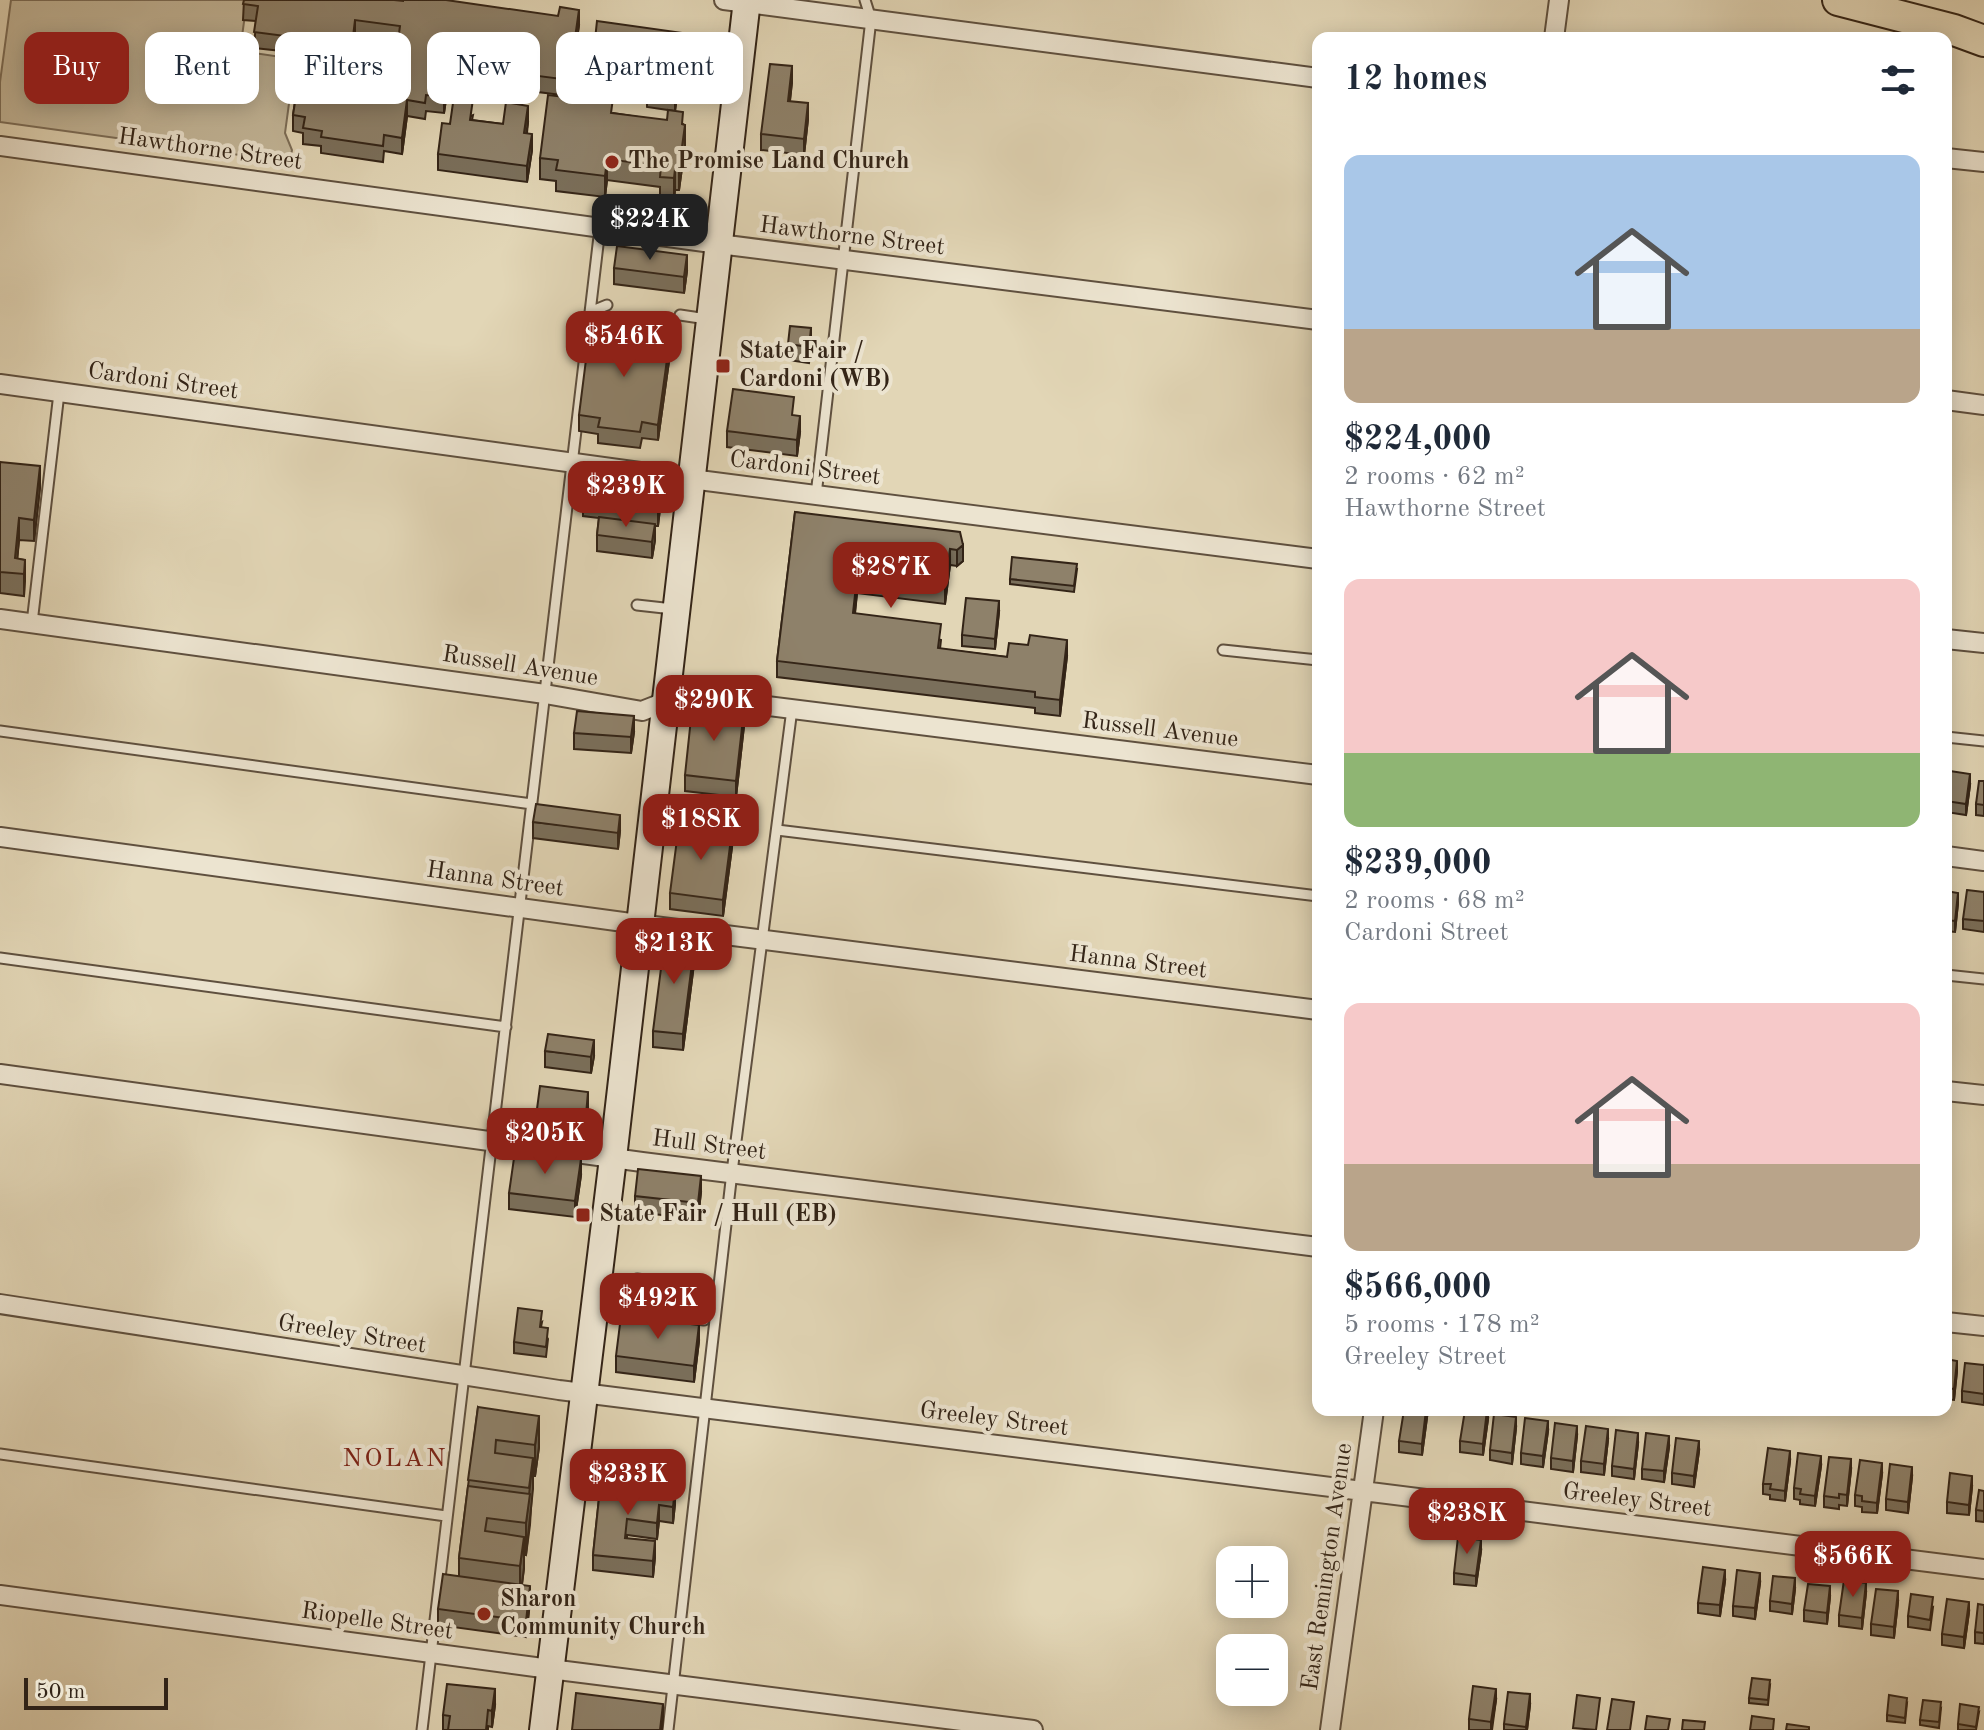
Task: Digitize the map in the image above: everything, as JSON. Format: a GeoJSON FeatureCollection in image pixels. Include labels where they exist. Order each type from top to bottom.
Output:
{"type":"FeatureCollection","features":[{"type":"Feature","properties":{"kind":"main road"},"geometry":{"type":"LineString","coordinates":[[1838,0],[1954,30],[1984,41]]}},
{"type":"Feature","properties":{"kind":"street"},"geometry":{"type":"LineString","coordinates":[[1555,32],[1559,0]]}},
{"type":"Feature","properties":{"kind":"street"},"geometry":{"type":"LineString","coordinates":[[543,1730],[719,244],[739,1],[1312,77]]}},
{"type":"Feature","properties":{"kind":"street","name":"Hawthorne Street"},"geometry":{"type":"LineString","coordinates":[[0,146],[719,244],[1312,319]]}},
{"type":"Feature","properties":{"kind":"street"},"geometry":{"type":"LineString","coordinates":[[1952,159],[1984,162]]}},
{"type":"Feature","properties":{"kind":"street","name":"Cardoni Street"},"geometry":{"type":"LineString","coordinates":[[0,384],[691,479],[1312,558]]}},
{"type":"Feature","properties":{"kind":"street"},"geometry":{"type":"LineString","coordinates":[[1952,401],[1984,405]]}},
{"type":"Feature","properties":{"kind":"street","name":"Russell Avenue"},"geometry":{"type":"LineString","coordinates":[[0,619],[545,694],[642,711],[665,702],[696,697],[1312,774]]}},
{"type":"Feature","properties":{"kind":"street"},"geometry":{"type":"LineString","coordinates":[[1952,640],[1984,643]]}},
{"type":"Feature","properties":{"kind":"street","name":"Hanna Street"},"geometry":{"type":"LineString","coordinates":[[0,837],[638,924],[1312,1009]]}},
{"type":"Feature","properties":{"kind":"street"},"geometry":{"type":"LineString","coordinates":[[1952,857],[1984,861]]}},
{"type":"Feature","properties":{"kind":"street","name":"Hull Street"},"geometry":{"type":"LineString","coordinates":[[0,1074],[613,1158],[1312,1246]]}},
{"type":"Feature","properties":{"kind":"street"},"geometry":{"type":"LineString","coordinates":[[1952,1092],[1984,1095]]}},
{"type":"Feature","properties":{"kind":"street","name":"Greeley Street"},"geometry":{"type":"LineString","coordinates":[[0,1304],[462,1377],[1984,1569]]}},
{"type":"Feature","properties":{"kind":"street"},"geometry":{"type":"LineString","coordinates":[[1952,1323],[1984,1326]]}},
{"type":"Feature","properties":{"kind":"street","name":"East Remington Avenue"},"geometry":{"type":"LineString","coordinates":[[1330,1730],[1373,1416]]}},
{"type":"Feature","properties":{"kind":"street","name":"Riopelle Street"},"geometry":{"type":"LineString","coordinates":[[0,1595],[1033,1730]]}},
{"type":"Feature","properties":{"kind":"lane"},"geometry":{"type":"LineString","coordinates":[[816,495],[871,19],[865,0]]}},
{"type":"Feature","properties":{"kind":"lane"},"geometry":{"type":"LineString","coordinates":[[422,1730],[600,228]]}},
{"type":"Feature","properties":{"kind":"lane"},"geometry":{"type":"LineString","coordinates":[[590,312],[607,305]]}},
{"type":"Feature","properties":{"kind":"lane"},"geometry":{"type":"LineString","coordinates":[[680,315],[710,320]]}},
{"type":"Feature","properties":{"kind":"lane"},"geometry":{"type":"LineString","coordinates":[[32,623],[59,393]]}},
{"type":"Feature","properties":{"kind":"lane"},"geometry":{"type":"LineString","coordinates":[[637,605],[676,609]]}},
{"type":"Feature","properties":{"kind":"lane"},"geometry":{"type":"LineString","coordinates":[[1223,650],[1312,659]]}},
{"type":"Feature","properties":{"kind":"lane"},"geometry":{"type":"LineString","coordinates":[[668,1730],[732,1172],[792,709]]}},
{"type":"Feature","properties":{"kind":"lane"},"geometry":{"type":"LineString","coordinates":[[0,731],[532,804]]}},
{"type":"Feature","properties":{"kind":"lane"},"geometry":{"type":"LineString","coordinates":[[1952,738],[1984,741]]}},
{"type":"Feature","properties":{"kind":"lane"},"geometry":{"type":"LineString","coordinates":[[777,830],[1312,895]]}},
{"type":"Feature","properties":{"kind":"lane"},"geometry":{"type":"LineString","coordinates":[[0,958],[506,1027]]}},
{"type":"Feature","properties":{"kind":"lane"},"geometry":{"type":"LineString","coordinates":[[1952,976],[1984,979]]}},
{"type":"Feature","properties":{"kind":"lane"},"geometry":{"type":"LineString","coordinates":[[593,1306],[704,1320],[709,1288],[637,1279],[632,1310]]}},
{"type":"Feature","properties":{"kind":"lane"},"geometry":{"type":"LineString","coordinates":[[0,1454],[446,1516]]}},
{"type":"Feature","properties":{"kind":"shaded area"},"geometry":{"type":"Polygon","coordinates":[[[11,0],[247,0],[243,32],[145,32],[145,104],[259,104],[259,54],[275,56],[275,104],[289,104],[285,133],[292,150],[290,162],[0,122],[0,82],[11,0]]]}},
{"type":"Feature","properties":{"kind":"building"},"geometry":{"type":"Polygon","coordinates":[[[244,0],[446,0],[558,16],[560,7],[579,10],[576,32],[556,32],[556,78],[540,76],[540,32],[427,32],[425,103],[411,101],[411,32],[399,32],[400,26],[355,20],[354,32],[275,32],[275,35],[254,32],[258,6],[243,4],[244,0]]]}},
{"type":"Feature","properties":{"kind":"building"},"geometry":{"type":"Polygon","coordinates":[[[597,21],[676,32],[596,32],[597,21]]]}},
{"type":"Feature","properties":{"kind":"building"},"geometry":{"type":"Polygon","coordinates":[[[770,64],[792,66],[788,101],[808,103],[804,139],[761,134],[770,64]]]}},
{"type":"Feature","properties":{"kind":"building","name":"The Promise Land Church"},"geometry":{"type":"Polygon","coordinates":[[[548,95],[556,96],[556,104],[612,104],[611,113],[667,120],[668,110],[683,112],[682,124],[685,125],[679,169],[675,169],[674,178],[660,177],[661,166],[607,159],[605,176],[556,170],[558,160],[540,158],[548,95]]]}},
{"type":"Feature","properties":{"kind":"building"},"geometry":{"type":"Polygon","coordinates":[[[295,104],[406,104],[402,138],[384,135],[383,146],[321,137],[322,131],[303,128],[305,117],[293,115],[295,104]]]}},
{"type":"Feature","properties":{"kind":"building"},"geometry":{"type":"Polygon","coordinates":[[[453,104],[472,104],[470,120],[503,124],[506,104],[528,106],[524,133],[532,134],[527,166],[438,154],[442,123],[450,124],[453,104]]]}},
{"type":"Feature","properties":{"kind":"building"},"geometry":{"type":"Polygon","coordinates":[[[617,246],[687,255],[684,277],[614,268],[617,246]]]}},
{"type":"Feature","properties":{"kind":"building"},"geometry":{"type":"Polygon","coordinates":[[[790,326],[811,328],[809,347],[788,344],[790,326]]]}},
{"type":"Feature","properties":{"kind":"building"},"geometry":{"type":"Polygon","coordinates":[[[590,328],[670,338],[658,425],[642,422],[640,432],[598,427],[600,418],[579,415],[590,328]]]}},
{"type":"Feature","properties":{"kind":"building"},"geometry":{"type":"Polygon","coordinates":[[[733,389],[794,397],[792,415],[800,416],[797,440],[727,431],[733,389]]]}},
{"type":"Feature","properties":{"kind":"building"},"geometry":{"type":"Polygon","coordinates":[[[0,462],[40,466],[34,520],[19,518],[15,558],[25,560],[24,574],[0,572],[0,462]]]}},
{"type":"Feature","properties":{"kind":"building"},"geometry":{"type":"Polygon","coordinates":[[[586,474],[661,484],[658,510],[583,500],[586,474]]]}},
{"type":"Feature","properties":{"kind":"building"},"geometry":{"type":"Polygon","coordinates":[[[795,512],[960,532],[963,545],[957,550],[950,549],[945,588],[857,577],[853,613],[941,624],[938,648],[1007,657],[1009,643],[1028,645],[1030,635],[1067,640],[1060,700],[1035,697],[1035,692],[777,661],[795,512]]]}},
{"type":"Feature","properties":{"kind":"building"},"geometry":{"type":"Polygon","coordinates":[[[599,517],[655,524],[652,542],[597,535],[599,517]]]}},
{"type":"Feature","properties":{"kind":"building"},"geometry":{"type":"Polygon","coordinates":[[[1012,557],[1077,564],[1074,586],[1010,579],[1012,557]]]}},
{"type":"Feature","properties":{"kind":"building"},"geometry":{"type":"Polygon","coordinates":[[[966,598],[999,601],[995,639],[962,635],[966,598]]]}},
{"type":"Feature","properties":{"kind":"building"},"geometry":{"type":"Polygon","coordinates":[[[697,705],[744,710],[736,781],[685,775],[692,709],[697,705]]]}},
{"type":"Feature","properties":{"kind":"building"},"geometry":{"type":"Polygon","coordinates":[[[577,711],[634,716],[631,737],[574,733],[577,711]]]}},
{"type":"Feature","properties":{"kind":"building"},"geometry":{"type":"Polygon","coordinates":[[[1952,771],[1970,774],[1966,804],[1952,802],[1952,771]]]}},
{"type":"Feature","properties":{"kind":"building"},"geometry":{"type":"Polygon","coordinates":[[[1979,781],[1984,781],[1984,805],[1976,804],[1979,781]]]}},
{"type":"Feature","properties":{"kind":"building"},"geometry":{"type":"Polygon","coordinates":[[[536,804],[620,815],[618,833],[533,822],[536,804]]]}},
{"type":"Feature","properties":{"kind":"building"},"geometry":{"type":"Polygon","coordinates":[[[679,824],[732,831],[723,900],[670,893],[679,824]]]}},
{"type":"Feature","properties":{"kind":"building"},"geometry":{"type":"Polygon","coordinates":[[[1967,890],[1984,892],[1984,921],[1963,919],[1967,890]]]}},
{"type":"Feature","properties":{"kind":"building"},"geometry":{"type":"Polygon","coordinates":[[[1952,892],[1958,893],[1955,921],[1952,921],[1952,892]]]}},
{"type":"Feature","properties":{"kind":"building"},"geometry":{"type":"Polygon","coordinates":[[[665,937],[695,940],[683,1034],[653,1031],[665,937]]]}},
{"type":"Feature","properties":{"kind":"building"},"geometry":{"type":"Polygon","coordinates":[[[548,1034],[594,1040],[591,1057],[545,1051],[548,1034]]]}},
{"type":"Feature","properties":{"kind":"building"},"geometry":{"type":"Polygon","coordinates":[[[540,1086],[588,1092],[586,1115],[537,1109],[540,1086]]]}},
{"type":"Feature","properties":{"kind":"building"},"geometry":{"type":"Polygon","coordinates":[[[515,1151],[581,1159],[575,1201],[509,1193],[515,1151]]]}},
{"type":"Feature","properties":{"kind":"building"},"geometry":{"type":"Polygon","coordinates":[[[638,1169],[701,1176],[698,1203],[635,1196],[638,1169]]]}},
{"type":"Feature","properties":{"kind":"building"},"geometry":{"type":"Polygon","coordinates":[[[518,1308],[542,1311],[540,1327],[548,1328],[546,1347],[514,1342],[518,1308]]]}},
{"type":"Feature","properties":{"kind":"building"},"geometry":{"type":"Polygon","coordinates":[[[621,1316],[699,1325],[694,1366],[616,1356],[621,1316]]]}},
{"type":"Feature","properties":{"kind":"building"},"geometry":{"type":"Polygon","coordinates":[[[1952,1360],[1957,1361],[1952,1389],[1952,1360]]]}},
{"type":"Feature","properties":{"kind":"building"},"geometry":{"type":"Polygon","coordinates":[[[1965,1363],[1984,1365],[1984,1394],[1962,1391],[1965,1363]]]}},
{"type":"Feature","properties":{"kind":"building"},"geometry":{"type":"Polygon","coordinates":[[[478,1407],[539,1416],[535,1445],[496,1440],[495,1453],[533,1458],[529,1488],[468,1480],[478,1407]]]}},
{"type":"Feature","properties":{"kind":"building"},"geometry":{"type":"Polygon","coordinates":[[[1403,1416],[1425,1416],[1422,1444],[1399,1441],[1403,1416]]]}},
{"type":"Feature","properties":{"kind":"building"},"geometry":{"type":"Polygon","coordinates":[[[1464,1416],[1486,1416],[1483,1444],[1460,1441],[1464,1416]]]}},
{"type":"Feature","properties":{"kind":"building"},"geometry":{"type":"Polygon","coordinates":[[[1494,1416],[1516,1417],[1512,1453],[1490,1450],[1494,1416]]]}},
{"type":"Feature","properties":{"kind":"building"},"geometry":{"type":"Polygon","coordinates":[[[1525,1418],[1548,1421],[1543,1456],[1521,1453],[1525,1418]]]}},
{"type":"Feature","properties":{"kind":"building"},"geometry":{"type":"Polygon","coordinates":[[[1555,1423],[1577,1426],[1573,1461],[1551,1458],[1555,1423]]]}},
{"type":"Feature","properties":{"kind":"building"},"geometry":{"type":"Polygon","coordinates":[[[1586,1426],[1608,1429],[1604,1464],[1581,1461],[1586,1426]]]}},
{"type":"Feature","properties":{"kind":"building"},"geometry":{"type":"Polygon","coordinates":[[[1616,1430],[1638,1433],[1634,1469],[1612,1466],[1616,1430]]]}},
{"type":"Feature","properties":{"kind":"building"},"geometry":{"type":"Polygon","coordinates":[[[1646,1433],[1669,1436],[1664,1471],[1642,1469],[1646,1433]]]}},
{"type":"Feature","properties":{"kind":"building"},"geometry":{"type":"Polygon","coordinates":[[[1676,1438],[1699,1441],[1694,1476],[1672,1473],[1676,1438]]]}},
{"type":"Feature","properties":{"kind":"building"},"geometry":{"type":"Polygon","coordinates":[[[1768,1448],[1790,1451],[1785,1491],[1770,1489],[1771,1484],[1763,1484],[1768,1448]]]}},
{"type":"Feature","properties":{"kind":"building"},"geometry":{"type":"Polygon","coordinates":[[[1798,1453],[1821,1456],[1815,1496],[1800,1494],[1801,1489],[1794,1488],[1798,1453]]]}},
{"type":"Feature","properties":{"kind":"building"},"geometry":{"type":"Polygon","coordinates":[[[1829,1457],[1851,1459],[1847,1495],[1839,1494],[1839,1498],[1824,1496],[1829,1457]]]}},
{"type":"Feature","properties":{"kind":"building"},"geometry":{"type":"Polygon","coordinates":[[[1860,1460],[1882,1463],[1877,1503],[1862,1501],[1862,1496],[1855,1495],[1860,1460]]]}},
{"type":"Feature","properties":{"kind":"building"},"geometry":{"type":"Polygon","coordinates":[[[1890,1464],[1912,1467],[1908,1502],[1886,1499],[1890,1464]]]}},
{"type":"Feature","properties":{"kind":"building"},"geometry":{"type":"Polygon","coordinates":[[[1950,1473],[1972,1476],[1969,1505],[1947,1502],[1950,1473]]]}},
{"type":"Feature","properties":{"kind":"building"},"geometry":{"type":"Polygon","coordinates":[[[601,1479],[675,1488],[673,1507],[659,1505],[657,1523],[627,1519],[625,1538],[655,1541],[653,1561],[593,1555],[601,1479]]]}},
{"type":"Feature","properties":{"kind":"building"},"geometry":{"type":"Polygon","coordinates":[[[468,1486],[530,1494],[526,1523],[487,1518],[485,1531],[524,1537],[520,1566],[459,1558],[468,1486]]]}},
{"type":"Feature","properties":{"kind":"building"},"geometry":{"type":"Polygon","coordinates":[[[1979,1490],[1984,1491],[1984,1511],[1976,1510],[1979,1490]]]}},
{"type":"Feature","properties":{"kind":"building"},"geometry":{"type":"Polygon","coordinates":[[[1458,1537],[1481,1540],[1476,1576],[1454,1573],[1458,1537]]]}},
{"type":"Feature","properties":{"kind":"building"},"geometry":{"type":"Polygon","coordinates":[[[1703,1567],[1725,1570],[1720,1605],[1698,1603],[1703,1567]]]}},
{"type":"Feature","properties":{"kind":"building"},"geometry":{"type":"Polygon","coordinates":[[[1737,1570],[1760,1573],[1755,1608],[1733,1606],[1737,1570]]]}},
{"type":"Feature","properties":{"kind":"building"},"geometry":{"type":"Polygon","coordinates":[[[443,1574],[530,1586],[526,1621],[438,1609],[443,1574]]]}},
{"type":"Feature","properties":{"kind":"building"},"geometry":{"type":"Polygon","coordinates":[[[1773,1576],[1795,1578],[1792,1604],[1770,1601],[1773,1576]]]}},
{"type":"Feature","properties":{"kind":"building"},"geometry":{"type":"Polygon","coordinates":[[[1844,1580],[1866,1583],[1862,1618],[1839,1615],[1844,1580]]]}},
{"type":"Feature","properties":{"kind":"building"},"geometry":{"type":"Polygon","coordinates":[[[1808,1584],[1830,1586],[1827,1613],[1804,1610],[1808,1584]]]}},
{"type":"Feature","properties":{"kind":"building"},"geometry":{"type":"Polygon","coordinates":[[[1876,1589],[1898,1591],[1894,1627],[1871,1624],[1876,1589]]]}},
{"type":"Feature","properties":{"kind":"building"},"geometry":{"type":"Polygon","coordinates":[[[1911,1594],[1933,1597],[1930,1620],[1908,1616],[1911,1594]]]}},
{"type":"Feature","properties":{"kind":"building"},"geometry":{"type":"Polygon","coordinates":[[[1947,1599],[1969,1602],[1964,1637],[1942,1634],[1947,1599]]]}},
{"type":"Feature","properties":{"kind":"building"},"geometry":{"type":"Polygon","coordinates":[[[1978,1604],[1984,1605],[1984,1633],[1975,1632],[1978,1604]]]}},
{"type":"Feature","properties":{"kind":"building"},"geometry":{"type":"Polygon","coordinates":[[[1752,1678],[1770,1680],[1768,1700],[1749,1698],[1752,1678]]]}},
{"type":"Feature","properties":{"kind":"building"},"geometry":{"type":"Polygon","coordinates":[[[447,1684],[495,1689],[486,1730],[448,1730],[450,1716],[443,1715],[447,1684]]]}},
{"type":"Feature","properties":{"kind":"building"},"geometry":{"type":"Polygon","coordinates":[[[1473,1686],[1496,1689],[1491,1722],[1469,1719],[1473,1686]]]}},
{"type":"Feature","properties":{"kind":"building"},"geometry":{"type":"Polygon","coordinates":[[[1508,1692],[1530,1694],[1526,1727],[1504,1724],[1508,1692]]]}},
{"type":"Feature","properties":{"kind":"building"},"geometry":{"type":"Polygon","coordinates":[[[576,1693],[663,1704],[660,1730],[572,1730],[576,1693]]]}},
{"type":"Feature","properties":{"kind":"building"},"geometry":{"type":"Polygon","coordinates":[[[1577,1695],[1600,1698],[1596,1730],[1573,1728],[1577,1695]]]}},
{"type":"Feature","properties":{"kind":"building"},"geometry":{"type":"Polygon","coordinates":[[[1889,1695],[1907,1698],[1905,1718],[1887,1715],[1889,1695]]]}},
{"type":"Feature","properties":{"kind":"building"},"geometry":{"type":"Polygon","coordinates":[[[1612,1699],[1634,1702],[1630,1730],[1607,1730],[1612,1699]]]}},
{"type":"Feature","properties":{"kind":"building"},"geometry":{"type":"Polygon","coordinates":[[[1923,1700],[1941,1702],[1939,1722],[1920,1720],[1923,1700]]]}},
{"type":"Feature","properties":{"kind":"building"},"geometry":{"type":"Polygon","coordinates":[[[1960,1704],[1979,1707],[1976,1727],[1958,1724],[1960,1704]]]}},
{"type":"Feature","properties":{"kind":"building"},"geometry":{"type":"Polygon","coordinates":[[[1647,1716],[1670,1719],[1668,1730],[1645,1730],[1647,1716]]]}},
{"type":"Feature","properties":{"kind":"building"},"geometry":{"type":"Polygon","coordinates":[[[1752,1716],[1774,1719],[1773,1730],[1750,1730],[1752,1716]]]}},
{"type":"Feature","properties":{"kind":"building"},"geometry":{"type":"Polygon","coordinates":[[[1683,1720],[1705,1722],[1704,1730],[1682,1730],[1683,1720]]]}},
{"type":"Feature","properties":{"kind":"building"},"geometry":{"type":"Polygon","coordinates":[[[1787,1724],[1809,1727],[1809,1730],[1786,1730],[1787,1724]]]}},
{"type":"Feature","properties":{"kind":"place","name":"The Promise Land Church"},"geometry":{"type":"Point","coordinates":[612,162]}},
{"type":"Feature","properties":{"kind":"place","name":"State Fair / Cardoni (WB)"},"geometry":{"type":"Point","coordinates":[723,366]}},
{"type":"Feature","properties":{"kind":"place","name":"State Fair / Hull (EB)"},"geometry":{"type":"Point","coordinates":[583,1215]}},
{"type":"Feature","properties":{"kind":"place","name":"Sharon Community Church"},"geometry":{"type":"Point","coordinates":[484,1614]}},
{"type":"Feature","properties":{"kind":"district","name":"NOLAN"},"geometry":{"type":"Point","coordinates":[395,1459]}}]}
